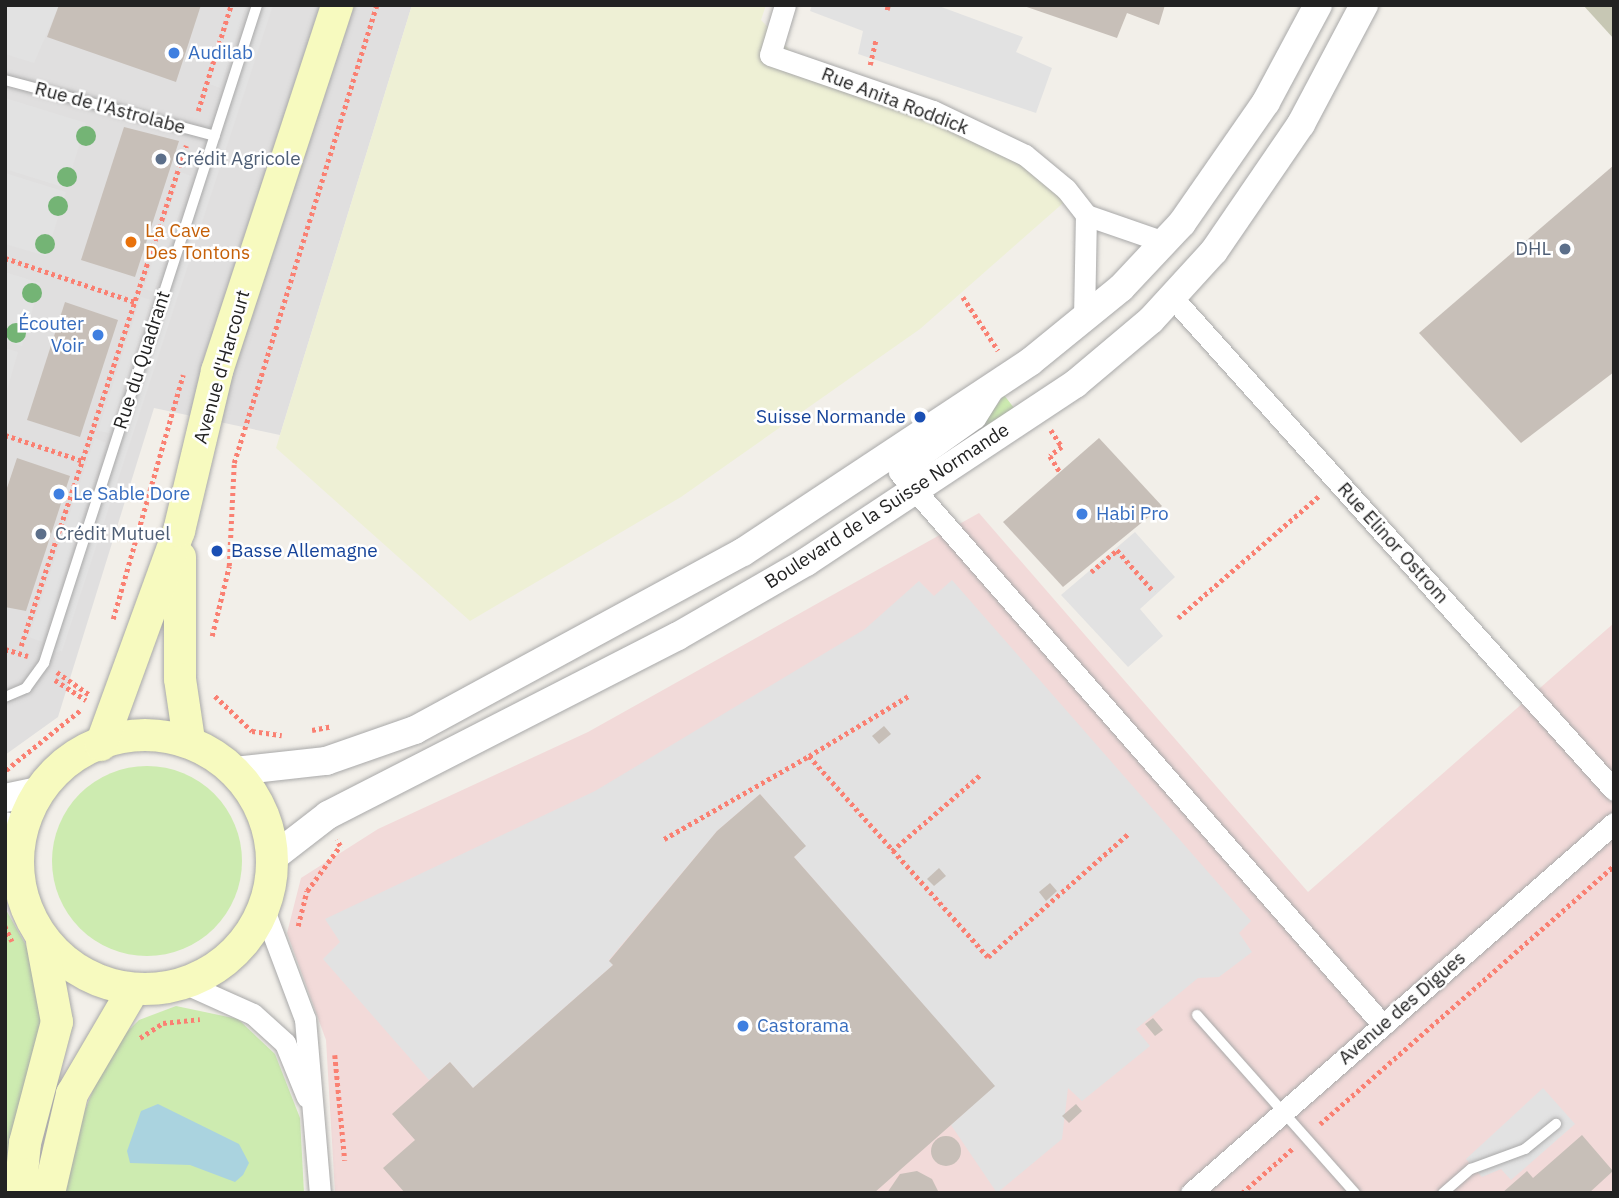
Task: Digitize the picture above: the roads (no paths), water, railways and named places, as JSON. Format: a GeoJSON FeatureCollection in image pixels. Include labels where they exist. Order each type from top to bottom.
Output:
{"type":"FeatureCollection","features":[{"type":"Feature","properties":{"kind":"main road","name":"Avenue d'Harcourt"},"geometry":{"type":"LineString","coordinates":[[101,745],[179,531],[217,371],[337,5]]}},
{"type":"Feature","properties":{"kind":"main road","name":"Avenue d'Harcourt"},"geometry":{"type":"LineString","coordinates":[[179,531],[180,679],[189,740]]}},
{"type":"Feature","properties":{"kind":"main road"},"geometry":{"type":"LineString","coordinates":[[20,1193],[25,1143],[57,1022],[28,944],[13,832],[38,791],[74,757],[101,745],[157,735],[189,740],[235,771],[257,799],[275,856],[264,910],[230,955],[186,984],[133,990],[85,975],[28,944]]}},
{"type":"Feature","properties":{"kind":"main road"},"geometry":{"type":"LineString","coordinates":[[49,1193],[72,1094],[133,990]]}},
{"type":"Feature","properties":{"kind":"street","name":"Rue Anita Roddick"},"geometry":{"type":"LineString","coordinates":[[785,5],[770,55],[933,111],[1025,155],[1066,189],[1086,215]]}},
{"type":"Feature","properties":{"kind":"street","name":"Boulevard de la Suisse Normande"},"geometry":{"type":"LineString","coordinates":[[235,771],[326,761],[415,730],[743,552],[996,384],[1084,318],[1164,242],[1266,102],[1318,5]]}},
{"type":"Feature","properties":{"kind":"street","name":"Boulevard de la Suisse Normande"},"geometry":{"type":"LineString","coordinates":[[275,856],[328,815],[678,636],[916,491],[1075,384],[1172,297],[1214,251],[1301,124],[1364,5]]}},
{"type":"Feature","properties":{"kind":"street"},"geometry":{"type":"LineString","coordinates":[[1084,318],[1086,215],[1164,242]]}},
{"type":"Feature","properties":{"kind":"street","name":"Rue Elinor Ostrom"},"geometry":{"type":"LineString","coordinates":[[1172,297],[1614,790]]}},
{"type":"Feature","properties":{"kind":"street"},"geometry":{"type":"LineString","coordinates":[[996,384],[975,418],[899,472],[1383,1025]]}},
{"type":"Feature","properties":{"kind":"street"},"geometry":{"type":"LineString","coordinates":[[5,798],[38,791]]}},
{"type":"Feature","properties":{"kind":"street","name":"Avenue des Digues"},"geometry":{"type":"LineString","coordinates":[[1191,1193],[1614,823]]}},
{"type":"Feature","properties":{"kind":"street"},"geometry":{"type":"LineString","coordinates":[[264,910],[305,1019],[318,1125],[320,1193]]}},
{"type":"Feature","properties":{"kind":"street"},"geometry":{"type":"LineString","coordinates":[[186,984],[253,1014],[285,1043],[318,1125]]}},
{"type":"Feature","properties":{"kind":"lane","name":"Rue du Quadrant"},"geometry":{"type":"LineString","coordinates":[[5,697],[26,688],[44,663],[257,5]]}},
{"type":"Feature","properties":{"kind":"lane","name":"Rue de l'Astrolabe"},"geometry":{"type":"LineString","coordinates":[[5,80],[215,136]]}},
{"type":"Feature","properties":{"kind":"lane"},"geometry":{"type":"LineString","coordinates":[[1198,1015],[1355,1193]]}},
{"type":"Feature","properties":{"kind":"lane"},"geometry":{"type":"LineString","coordinates":[[1443,1193],[1471,1169],[1525,1149],[1556,1124]]}},
{"type":"Feature","properties":{"kind":"water"},"geometry":{"type":"Polygon","coordinates":[[[158,1104],[239,1144],[249,1163],[243,1175],[235,1182],[190,1165],[130,1163],[127,1151],[141,1111],[158,1104]]]}},
{"type":"Feature","properties":{"kind":"place","name":"Audilab"},"geometry":{"type":"Point","coordinates":[174,53]}},
{"type":"Feature","properties":{"kind":"place","name":"Crédit Agricole"},"geometry":{"type":"Point","coordinates":[161,159]}},
{"type":"Feature","properties":{"kind":"place","name":"La Cave Des Tontons"},"geometry":{"type":"Point","coordinates":[131,242]}},
{"type":"Feature","properties":{"kind":"place","name":"DHL"},"geometry":{"type":"Point","coordinates":[1565,249]}},
{"type":"Feature","properties":{"kind":"place","name":"Écouter Voir"},"geometry":{"type":"Point","coordinates":[98,335]}},
{"type":"Feature","properties":{"kind":"place","name":"Suisse Normande"},"geometry":{"type":"Point","coordinates":[920,417]}},
{"type":"Feature","properties":{"kind":"place","name":"Le Sable Dore"},"geometry":{"type":"Point","coordinates":[59,494]}},
{"type":"Feature","properties":{"kind":"place","name":"Habi Pro"},"geometry":{"type":"Point","coordinates":[1082,514]}},
{"type":"Feature","properties":{"kind":"place","name":"Crédit Mutuel"},"geometry":{"type":"Point","coordinates":[41,534]}},
{"type":"Feature","properties":{"kind":"place","name":"Basse Allemagne"},"geometry":{"type":"Point","coordinates":[217,551]}},
{"type":"Feature","properties":{"kind":"place","name":"Castorama"},"geometry":{"type":"Point","coordinates":[743,1026]}}]}
